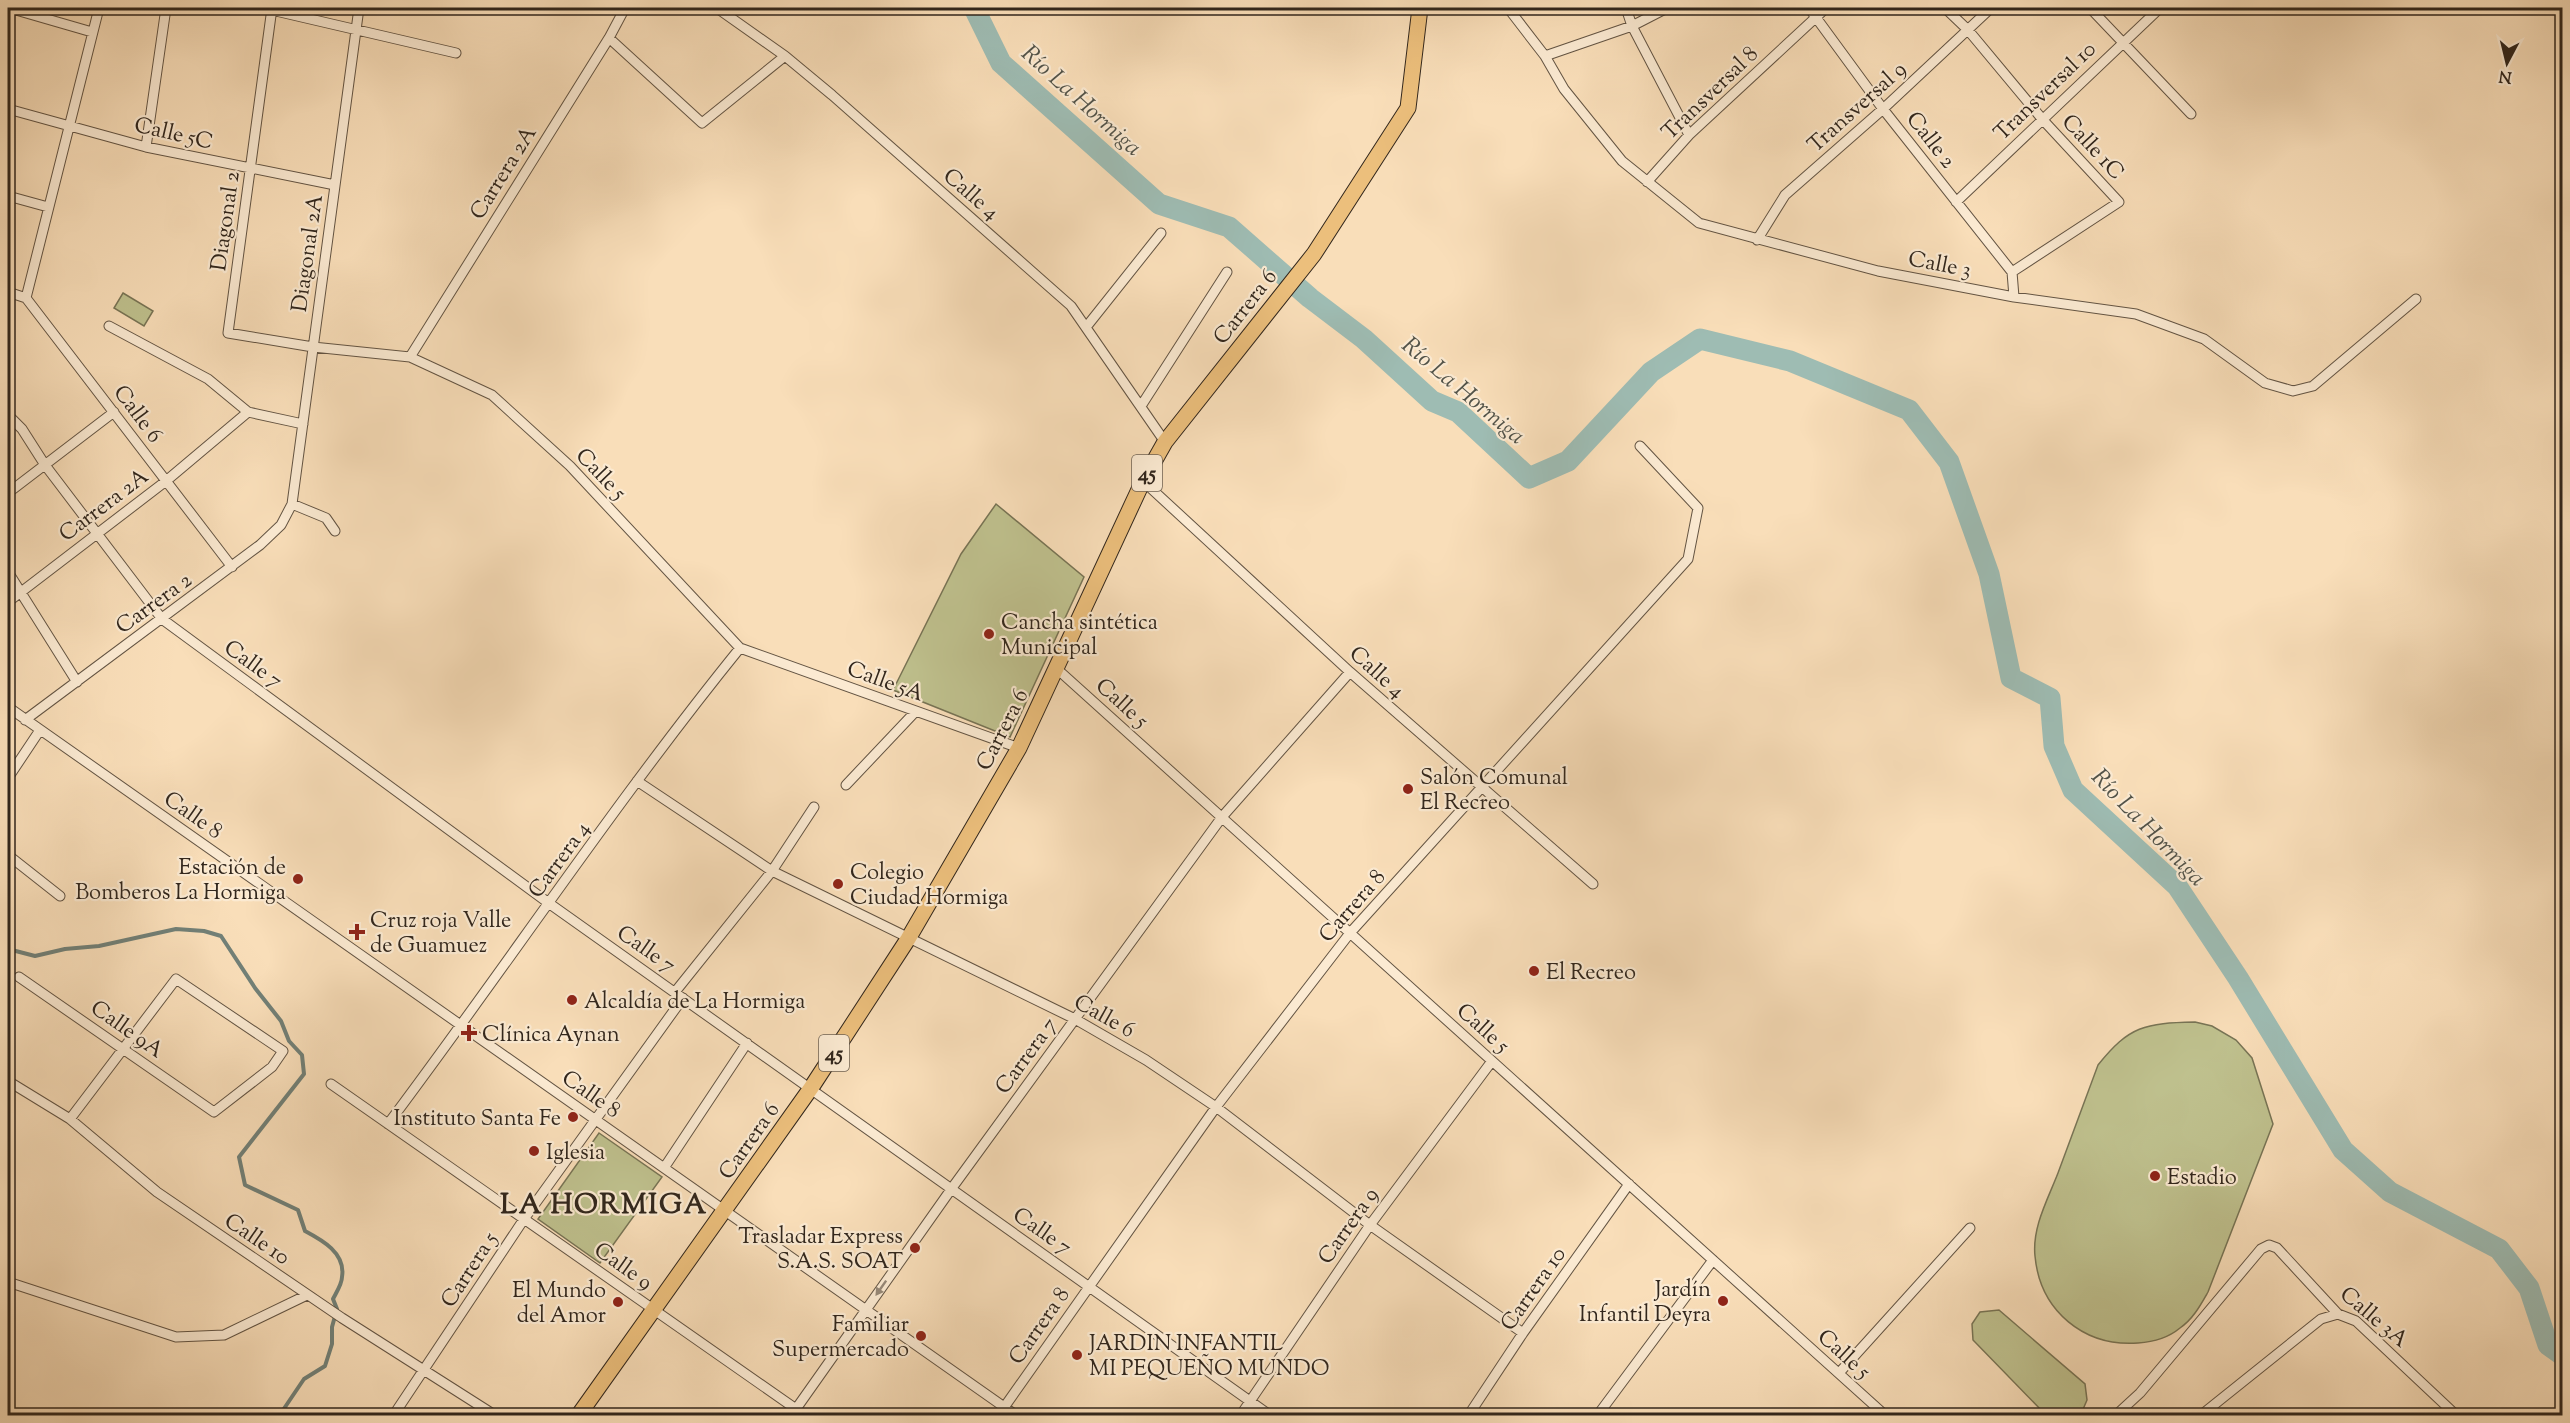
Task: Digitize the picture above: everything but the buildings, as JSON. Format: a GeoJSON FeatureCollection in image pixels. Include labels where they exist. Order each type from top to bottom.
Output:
{"type":"FeatureCollection","features":[{"type":"Feature","properties":{"kind":"main road","name":"Carrera 6"},"geometry":{"type":"LineString","coordinates":[[578,1416],[811,1089],[908,939],[1018,748],[1143,481],[1165,442],[1314,254],[1408,108],[1420,8]]}},
{"type":"Feature","properties":{"kind":"street"},"geometry":{"type":"LineString","coordinates":[[9,8],[92,32]]}},
{"type":"Feature","properties":{"kind":"street"},"geometry":{"type":"LineString","coordinates":[[8,292],[26,298],[99,8]]}},
{"type":"Feature","properties":{"kind":"street"},"geometry":{"type":"LineString","coordinates":[[146,147],[166,8]]}},
{"type":"Feature","properties":{"kind":"street"},"geometry":{"type":"LineString","coordinates":[[269,8],[456,53]]}},
{"type":"Feature","properties":{"kind":"street","name":"Diagonal 2"},"geometry":{"type":"LineString","coordinates":[[269,8],[228,333],[313,347]]}},
{"type":"Feature","properties":{"kind":"street","name":"Diagonal 2A"},"geometry":{"type":"LineString","coordinates":[[292,504],[359,8]]}},
{"type":"Feature","properties":{"kind":"street","name":"Carrera 2A"},"geometry":{"type":"LineString","coordinates":[[410,357],[609,38],[625,8]]}},
{"type":"Feature","properties":{"kind":"street","name":"Calle 4"},"geometry":{"type":"LineString","coordinates":[[717,8],[785,56],[832,95],[1071,306],[1165,442]]}},
{"type":"Feature","properties":{"kind":"street","name":"Calle 3"},"geometry":{"type":"LineString","coordinates":[[1508,8],[1545,56],[1564,89],[1611,148],[1647,182],[1699,223],[1878,271],[2014,297],[2136,314],[2204,339],[2265,383],[2293,391],[2313,386],[2416,299]]}},
{"type":"Feature","properties":{"kind":"street"},"geometry":{"type":"LineString","coordinates":[[1626,8],[1632,26],[1689,135]]}},
{"type":"Feature","properties":{"kind":"street"},"geometry":{"type":"LineString","coordinates":[[1545,56],[1632,26],[1667,8]]}},
{"type":"Feature","properties":{"kind":"street","name":"Calle 2"},"geometry":{"type":"LineString","coordinates":[[1809,8],[1883,109],[2012,272]]}},
{"type":"Feature","properties":{"kind":"street","name":"Transversal 8"},"geometry":{"type":"LineString","coordinates":[[1647,182],[1689,135],[1826,8]]}},
{"type":"Feature","properties":{"kind":"street","name":"Calle 1C"},"geometry":{"type":"LineString","coordinates":[[1945,8],[1968,30],[2043,120],[2119,202],[2012,272]]}},
{"type":"Feature","properties":{"kind":"street","name":"Transversal 9"},"geometry":{"type":"LineString","coordinates":[[1757,240],[1785,195],[1883,109],[1991,8]]}},
{"type":"Feature","properties":{"kind":"street"},"geometry":{"type":"LineString","coordinates":[[2091,8],[2191,114]]}},
{"type":"Feature","properties":{"kind":"street","name":"Transversal 10"},"geometry":{"type":"LineString","coordinates":[[1956,202],[2160,8]]}},
{"type":"Feature","properties":{"kind":"street"},"geometry":{"type":"LineString","coordinates":[[609,38],[702,123],[785,56]]}},
{"type":"Feature","properties":{"kind":"street","name":"Calle 5C"},"geometry":{"type":"LineString","coordinates":[[8,109],[69,128],[146,147],[335,184]]}},
{"type":"Feature","properties":{"kind":"street"},"geometry":{"type":"LineString","coordinates":[[8,196],[48,207]]}},
{"type":"Feature","properties":{"kind":"street"},"geometry":{"type":"LineString","coordinates":[[1087,326],[1161,233]]}},
{"type":"Feature","properties":{"kind":"street"},"geometry":{"type":"LineString","coordinates":[[1141,406],[1227,272]]}},
{"type":"Feature","properties":{"kind":"street"},"geometry":{"type":"LineString","coordinates":[[2012,272],[2014,297]]}},
{"type":"Feature","properties":{"kind":"street","name":"Calle 6"},"geometry":{"type":"LineString","coordinates":[[26,298],[232,567]]}},
{"type":"Feature","properties":{"kind":"street"},"geometry":{"type":"LineString","coordinates":[[109,326],[207,380],[248,412],[303,424]]}},
{"type":"Feature","properties":{"kind":"street"},"geometry":{"type":"LineString","coordinates":[[313,347],[410,357]]}},
{"type":"Feature","properties":{"kind":"street","name":"Calle 5"},"geometry":{"type":"LineString","coordinates":[[410,357],[492,395],[570,466],[740,648]]}},
{"type":"Feature","properties":{"kind":"street"},"geometry":{"type":"LineString","coordinates":[[8,492],[114,412]]}},
{"type":"Feature","properties":{"kind":"street","name":"Carrera 2A"},"geometry":{"type":"LineString","coordinates":[[8,602],[96,532],[166,481],[248,412]]}},
{"type":"Feature","properties":{"kind":"street","name":"Calle 7"},"geometry":{"type":"LineString","coordinates":[[8,415],[22,429],[45,465],[162,619],[550,904],[1271,1416]]}},
{"type":"Feature","properties":{"kind":"street","name":"Carrera 8"},"geometry":{"type":"LineString","coordinates":[[998,1416],[1216,1107],[1350,933],[1688,559],[1698,508],[1640,446]]}},
{"type":"Feature","properties":{"kind":"street","name":"Calle 4"},"geometry":{"type":"LineString","coordinates":[[1143,481],[1350,672],[1593,884]]}},
{"type":"Feature","properties":{"kind":"street"},"geometry":{"type":"LineString","coordinates":[[292,504],[326,518],[334,531]]}},
{"type":"Feature","properties":{"kind":"street","name":"Carrera 2"},"geometry":{"type":"LineString","coordinates":[[25,720],[232,567],[281,525],[292,504]]}},
{"type":"Feature","properties":{"kind":"street"},"geometry":{"type":"LineString","coordinates":[[8,572],[77,682]]}},
{"type":"Feature","properties":{"kind":"street","name":"Calle 5A"},"geometry":{"type":"LineString","coordinates":[[740,648],[1018,748]]}},
{"type":"Feature","properties":{"kind":"street","name":"Carrera 4"},"geometry":{"type":"LineString","coordinates":[[388,1124],[462,1026],[637,781],[740,648]]}},
{"type":"Feature","properties":{"kind":"street","name":"Calle 5"},"geometry":{"type":"LineString","coordinates":[[1056,668],[1886,1416]]}},
{"type":"Feature","properties":{"kind":"street","name":"Carrera 7"},"geometry":{"type":"LineString","coordinates":[[793,1412],[952,1188],[1222,817],[1350,672]]}},
{"type":"Feature","properties":{"kind":"street"},"geometry":{"type":"LineString","coordinates":[[8,707],[25,720]]}},
{"type":"Feature","properties":{"kind":"street"},"geometry":{"type":"LineString","coordinates":[[846,785],[916,711]]}},
{"type":"Feature","properties":{"kind":"street","name":"Calle 8"},"geometry":{"type":"LineString","coordinates":[[25,720],[1017,1416]]}},
{"type":"Feature","properties":{"kind":"street"},"geometry":{"type":"LineString","coordinates":[[8,778],[40,730]]}},
{"type":"Feature","properties":{"kind":"street","name":"Calle 6"},"geometry":{"type":"LineString","coordinates":[[637,781],[772,871],[1075,1019],[1146,1060],[1216,1107],[1370,1225],[1523,1333]]}},
{"type":"Feature","properties":{"kind":"street","name":"Carrera 5"},"geometry":{"type":"LineString","coordinates":[[393,1416],[524,1219],[596,1120],[679,995],[772,871],[814,807]]}},
{"type":"Feature","properties":{"kind":"street"},"geometry":{"type":"LineString","coordinates":[[8,855],[60,896]]}},
{"type":"Feature","properties":{"kind":"street","name":"Calle 9A"},"geometry":{"type":"LineString","coordinates":[[19,977],[123,1049],[214,1112],[272,1067],[283,1051],[176,979],[123,1049]]}},
{"type":"Feature","properties":{"kind":"street"},"geometry":{"type":"LineString","coordinates":[[664,1168],[747,1043]]}},
{"type":"Feature","properties":{"kind":"street"},"geometry":{"type":"LineString","coordinates":[[70,1119],[123,1049]]}},
{"type":"Feature","properties":{"kind":"street","name":"Carrera 9"},"geometry":{"type":"LineString","coordinates":[[1240,1416],[1370,1225],[1492,1061]]}},
{"type":"Feature","properties":{"kind":"street","name":"Calle 10"},"geometry":{"type":"LineString","coordinates":[[8,1081],[70,1119],[158,1192],[307,1295],[495,1416]]}},
{"type":"Feature","properties":{"kind":"street","name":"Calle 9"},"geometry":{"type":"LineString","coordinates":[[331,1084],[654,1310],[793,1412],[806,1416]]}},
{"type":"Feature","properties":{"kind":"street","name":"Carrera 10"},"geometry":{"type":"LineString","coordinates":[[1468,1416],[1523,1333],[1629,1184]]}},
{"type":"Feature","properties":{"kind":"street"},"geometry":{"type":"LineString","coordinates":[[1839,1373],[1971,1228]]}},
{"type":"Feature","properties":{"kind":"street","name":"Calle 3A"},"geometry":{"type":"LineString","coordinates":[[2115,1416],[2140,1393],[2261,1250],[2269,1245],[2277,1248],[2338,1314],[2356,1321],[2457,1416]]}},
{"type":"Feature","properties":{"kind":"street"},"geometry":{"type":"LineString","coordinates":[[1597,1416],[1713,1260]]}},
{"type":"Feature","properties":{"kind":"street"},"geometry":{"type":"LineString","coordinates":[[8,1282],[176,1337],[224,1335],[307,1295]]}},
{"type":"Feature","properties":{"kind":"street"},"geometry":{"type":"LineString","coordinates":[[2200,1416],[2321,1319],[2338,1314]]}},
{"type":"Feature","properties":{"kind":"green space"},"geometry":{"type":"Polygon","coordinates":[[[123,293],[153,311],[144,326],[114,308],[123,293]]]}},
{"type":"Feature","properties":{"kind":"green space","name":"Cancha sintética Municipal"},"geometry":{"type":"Polygon","coordinates":[[[996,504],[1084,577],[1010,737],[893,690],[961,554],[996,504]]]}},
{"type":"Feature","properties":{"kind":"green space","name":"Estadio"},"geometry":{"type":"Polygon","coordinates":[[[2195,1022],[2212,1026],[2236,1040],[2252,1058],[2273,1124],[2208,1292],[2192,1316],[2185,1324],[2166,1337],[2155,1340],[2118,1343],[2100,1339],[2068,1322],[2046,1293],[2039,1276],[2035,1256],[2038,1224],[2098,1065],[2119,1042],[2139,1029],[2163,1024],[2195,1022]]]}},
{"type":"Feature","properties":{"kind":"green space"},"geometry":{"type":"Polygon","coordinates":[[[599,1133],[662,1177],[600,1263],[538,1219],[599,1133]]]}},
{"type":"Feature","properties":{"kind":"green space"},"geometry":{"type":"Polygon","coordinates":[[[1999,1310],[2085,1384],[2087,1400],[2081,1414],[2048,1416],[1973,1340],[1972,1324],[1980,1312],[1999,1310]]]}},
{"type":"Feature","properties":{"kind":"waterway","name":"Río La Hormiga"},"geometry":{"type":"LineString","coordinates":[[974,8],[1001,63],[1159,204],[1229,227],[1310,298],[1364,339],[1432,401],[1458,412],[1529,478],[1568,461],[1651,372],[1700,339],[1790,361],[1909,410],[1949,462],[1989,574],[2011,678],[2050,698],[2054,746],[2073,790],[2177,886],[2238,978],[2343,1150],[2390,1192],[2499,1249],[2529,1288],[2548,1345],[2562,1355]]}},
{"type":"Feature","properties":{"kind":"waterway"},"geometry":{"type":"LineString","coordinates":[[8,949],[35,956],[65,949],[99,946],[176,929],[204,931],[221,936],[255,988],[281,1021],[289,1041],[302,1055],[304,1074],[239,1157],[245,1185],[298,1210],[305,1231],[337,1254],[342,1269],[341,1283],[333,1299],[337,1309],[332,1327],[332,1344],[325,1366],[304,1379],[279,1416]]}},
{"type":"Feature","properties":{"kind":"place","name":"Cancha sintética Municipal"},"geometry":{"type":"Point","coordinates":[989,634]}},
{"type":"Feature","properties":{"kind":"place","name":"Salón Comunal El Recreo"},"geometry":{"type":"Point","coordinates":[1408,789]}},
{"type":"Feature","properties":{"kind":"place","name":"Estación de Bomberos La Hormiga"},"geometry":{"type":"Point","coordinates":[298,879]}},
{"type":"Feature","properties":{"kind":"place","name":"Colegio Ciudad Hormiga"},"geometry":{"type":"Point","coordinates":[838,884]}},
{"type":"Feature","properties":{"kind":"place","name":"Cruz roja Valle de Guamuez"},"geometry":{"type":"Point","coordinates":[357,932]}},
{"type":"Feature","properties":{"kind":"place","name":"El Recreo"},"geometry":{"type":"Point","coordinates":[1534,971]}},
{"type":"Feature","properties":{"kind":"place","name":"Alcaldía de La Hormiga"},"geometry":{"type":"Point","coordinates":[572,1000]}},
{"type":"Feature","properties":{"kind":"place","name":"Clínica Aynan"},"geometry":{"type":"Point","coordinates":[469,1033]}},
{"type":"Feature","properties":{"kind":"place","name":"Instituto Santa Fe"},"geometry":{"type":"Point","coordinates":[573,1117]}},
{"type":"Feature","properties":{"kind":"place","name":"Iglesia"},"geometry":{"type":"Point","coordinates":[534,1151]}},
{"type":"Feature","properties":{"kind":"place","name":"Estadio"},"geometry":{"type":"Point","coordinates":[2155,1176]}},
{"type":"Feature","properties":{"kind":"place","name":"Trasladar Express S.A.S. SOAT"},"geometry":{"type":"Point","coordinates":[915,1248]}},
{"type":"Feature","properties":{"kind":"place","name":"Jardín Infantil Deyra"},"geometry":{"type":"Point","coordinates":[1723,1301]}},
{"type":"Feature","properties":{"kind":"place","name":"El Mundo del Amor"},"geometry":{"type":"Point","coordinates":[618,1302]}},
{"type":"Feature","properties":{"kind":"place","name":"Familiar Supermercado"},"geometry":{"type":"Point","coordinates":[921,1336]}},
{"type":"Feature","properties":{"kind":"place","name":"JARDIN INFANTIL MI PEQUEÑO MUNDO"},"geometry":{"type":"Point","coordinates":[1077,1355]}},
{"type":"Feature","properties":{"kind":"district","name":"LA HORMIGA"},"geometry":{"type":"Point","coordinates":[604,1203]}}]}
